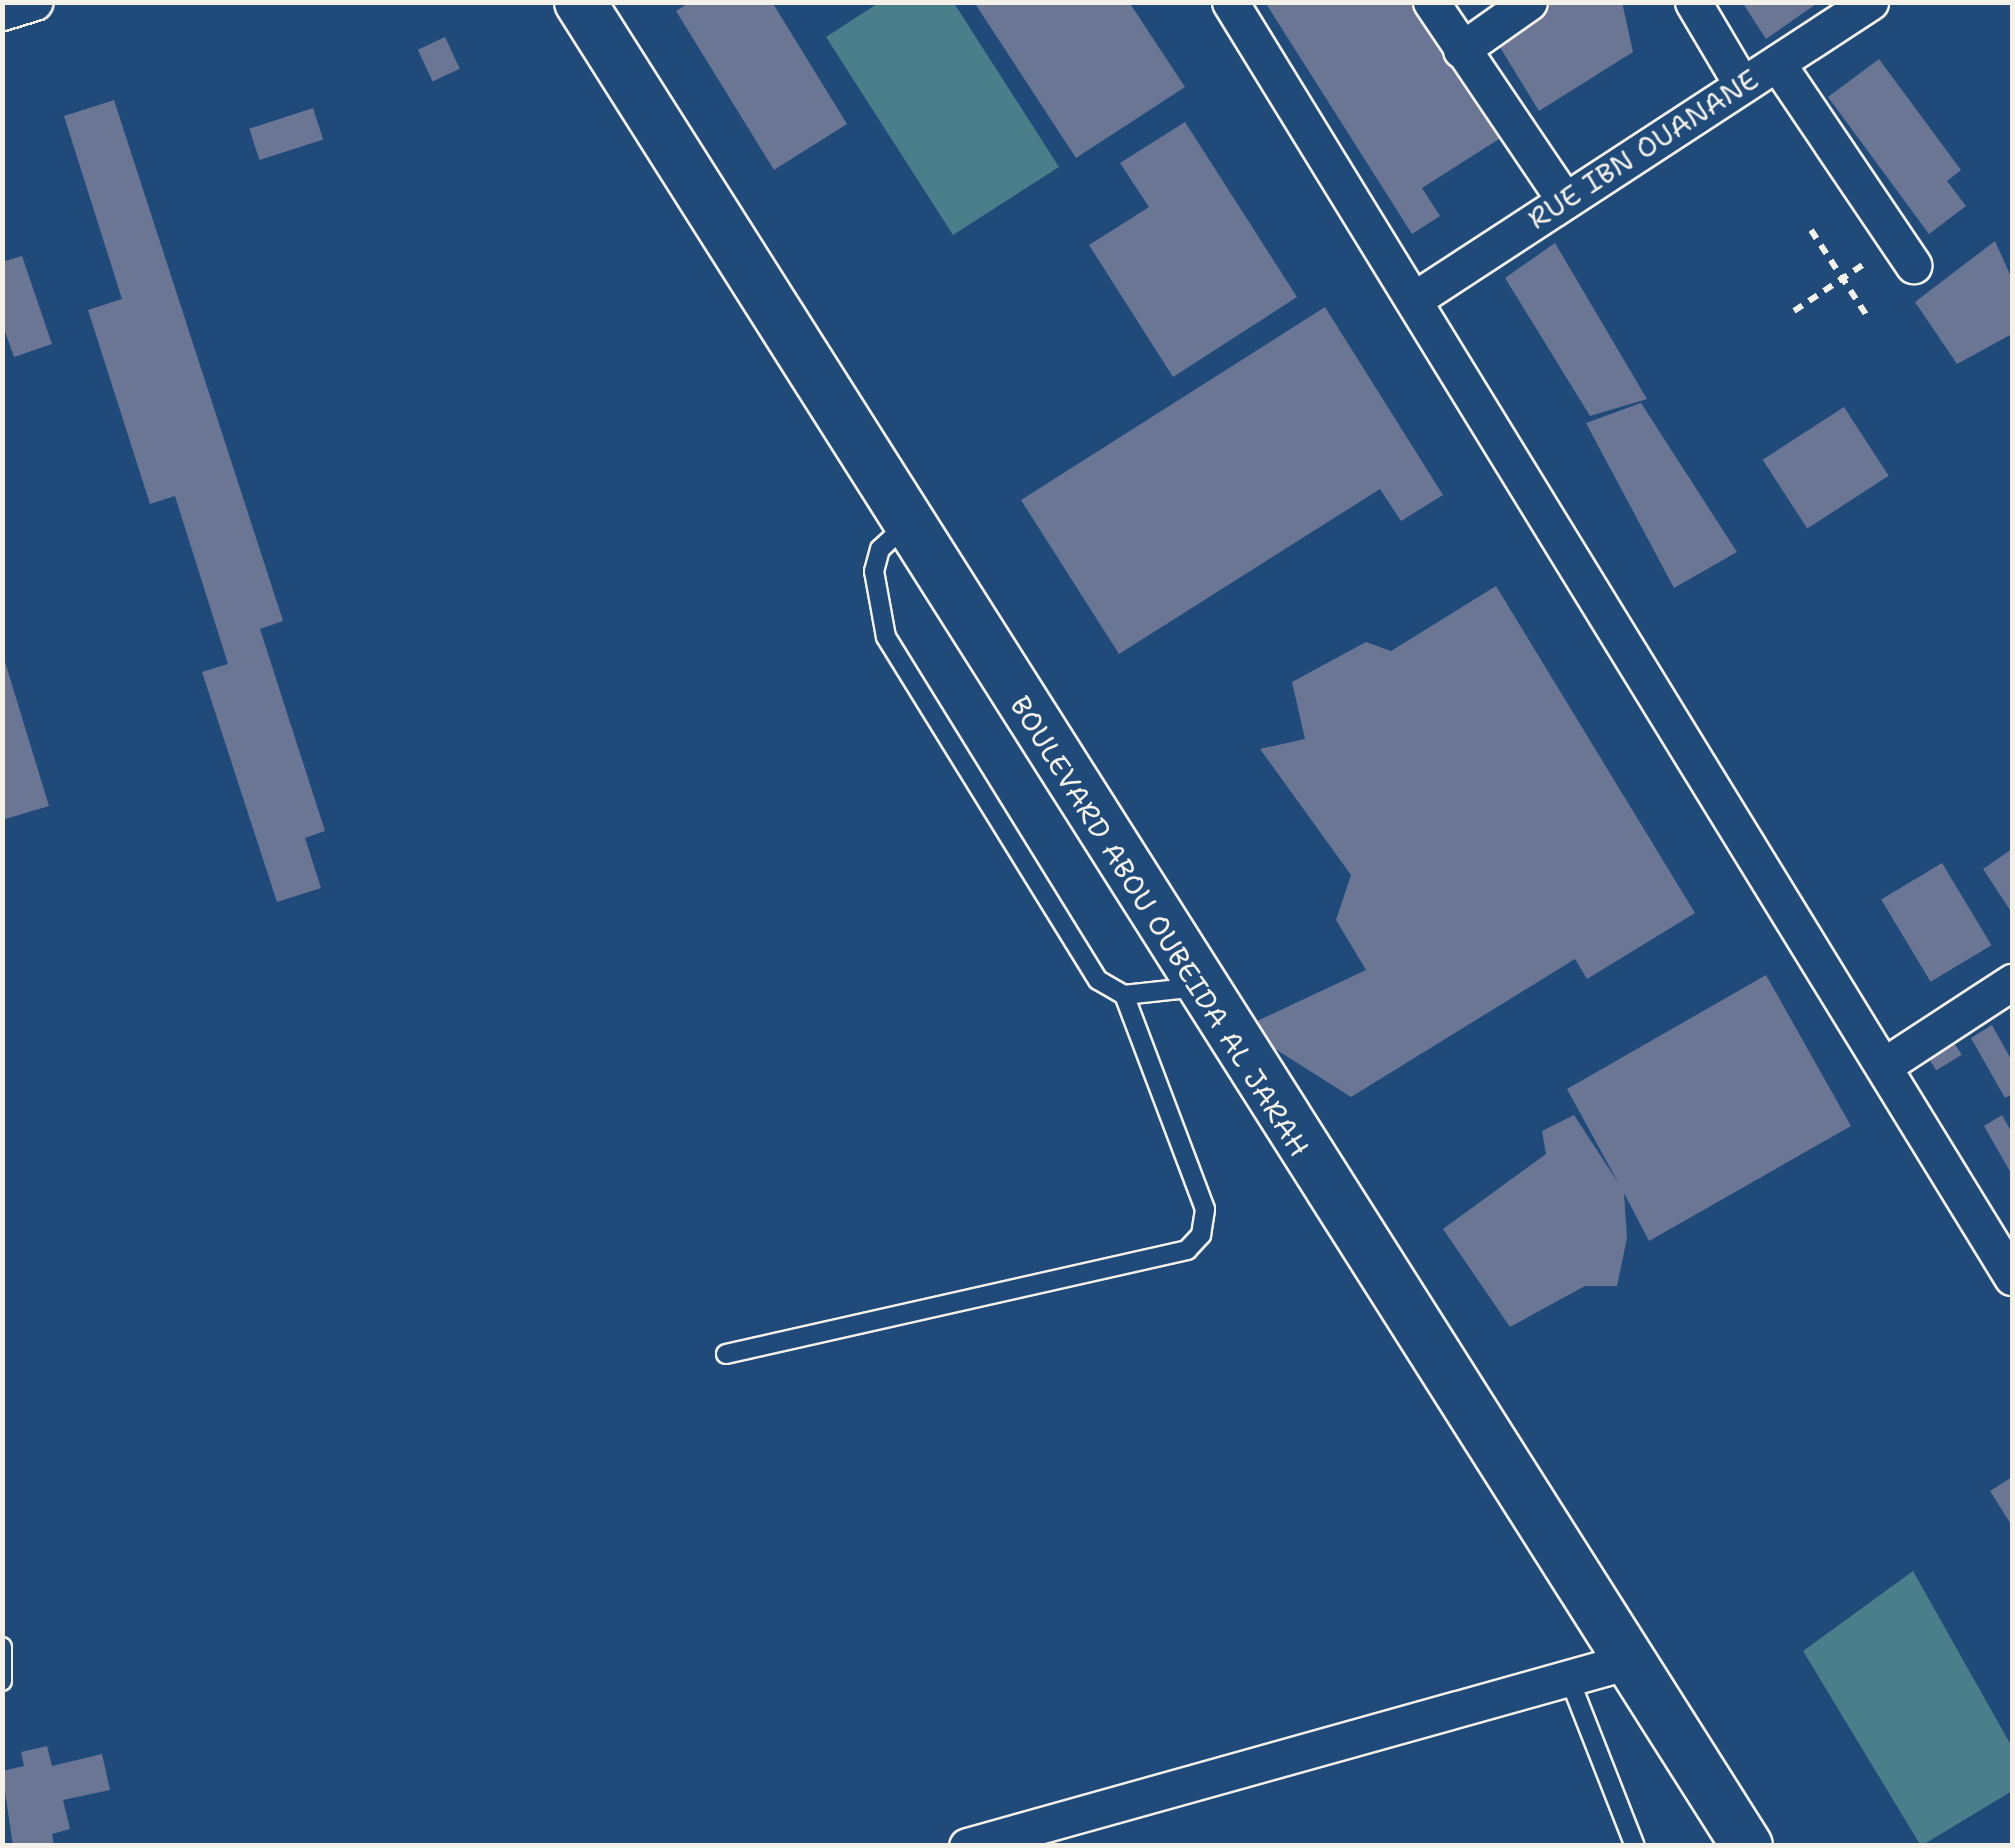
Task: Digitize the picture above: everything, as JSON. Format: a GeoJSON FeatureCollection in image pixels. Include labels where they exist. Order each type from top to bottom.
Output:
{"type":"FeatureCollection","features":[{"type":"Feature","properties":{"kind":"street"},"geometry":{"type":"LineString","coordinates":[[2,12],[34,2]]}},
{"type":"Feature","properties":{"kind":"street","name":"BOULEVARD ABOU OUBEIDA AL JARAH"},"geometry":{"type":"LineString","coordinates":[[580,2],[906,525],[1747,1846]]}},
{"type":"Feature","properties":{"kind":"street"},"geometry":{"type":"LineString","coordinates":[[1230,2],[1418,297],[2012,1277]]}},
{"type":"Feature","properties":{"kind":"street"},"geometry":{"type":"LineString","coordinates":[[1431,2],[1563,198]]}},
{"type":"Feature","properties":{"kind":"street"},"geometry":{"type":"LineString","coordinates":[[1461,50],[1528,2]]}},
{"type":"Feature","properties":{"kind":"street"},"geometry":{"type":"LineString","coordinates":[[1694,2],[1742,85]]}},
{"type":"Feature","properties":{"kind":"street","name":"RUE IBN OUANANE"},"geometry":{"type":"LineString","coordinates":[[1418,297],[1563,198],[1778,63],[1825,15],[1870,2]]}},
{"type":"Feature","properties":{"kind":"street"},"geometry":{"type":"LineString","coordinates":[[1778,63],[1905,253]]}},
{"type":"Feature","properties":{"kind":"street"},"geometry":{"type":"LineString","coordinates":[[1885,1065],[2012,982]]}},
{"type":"Feature","properties":{"kind":"street"},"geometry":{"type":"LineString","coordinates":[[967,1846],[1628,1661]]}},
{"type":"Feature","properties":{"kind":"lane"},"geometry":{"type":"LineString","coordinates":[[906,525],[880,548],[874,571],[886,636],[1098,980],[1124,995],[1199,987]]}},
{"type":"Feature","properties":{"kind":"lane"},"geometry":{"type":"LineString","coordinates":[[726,1354],[1188,1250],[1202,1235],[1205,1209],[1124,995]]}},
{"type":"Feature","properties":{"kind":"lane"},"geometry":{"type":"LineString","coordinates":[[2,1647],[2,1681]]}},
{"type":"Feature","properties":{"kind":"lane"},"geometry":{"type":"LineString","coordinates":[[1569,1678],[1635,1846]]}},
{"type":"Feature","properties":{"kind":"path"},"geometry":{"type":"LineString","coordinates":[[1811,230],[1870,319]]}},
{"type":"Feature","properties":{"kind":"path"},"geometry":{"type":"LineString","coordinates":[[1794,311],[1842,278],[1905,253]]}},
{"type":"Feature","properties":{"kind":"green space"},"geometry":{"type":"Polygon","coordinates":[[[880,2],[954,3],[1059,167],[953,235],[826,37],[880,2]]]}},
{"type":"Feature","properties":{"kind":"green space"},"geometry":{"type":"Polygon","coordinates":[[[1913,1571],[2012,1747],[2012,1791],[1921,1846],[1803,1651],[1913,1571]]]}},
{"type":"Feature","properties":{"kind":"building"},"geometry":{"type":"Polygon","coordinates":[[[690,2],[772,2],[847,124],[774,170],[676,11],[690,2]]]}},
{"type":"Feature","properties":{"kind":"building"},"geometry":{"type":"Polygon","coordinates":[[[974,2],[1129,2],[1185,87],[1076,158],[974,2]]]}},
{"type":"Feature","properties":{"kind":"building"},"geometry":{"type":"Polygon","coordinates":[[[1265,2],[1429,2],[1510,132],[1422,188],[1440,216],[1412,234],[1265,2]]]}},
{"type":"Feature","properties":{"kind":"building"},"geometry":{"type":"Polygon","coordinates":[[[1535,2],[1622,2],[1633,52],[1539,111],[1490,31],[1535,2]]]}},
{"type":"Feature","properties":{"kind":"building"},"geometry":{"type":"Polygon","coordinates":[[[1742,2],[1819,2],[1766,39],[1742,2]]]}},
{"type":"Feature","properties":{"kind":"building"},"geometry":{"type":"Polygon","coordinates":[[[445,37],[460,69],[433,81],[418,50],[445,37]]]}},
{"type":"Feature","properties":{"kind":"building"},"geometry":{"type":"Polygon","coordinates":[[[1879,59],[1961,170],[1947,181],[1966,206],[1929,234],[1828,97],[1879,59]]]}},
{"type":"Feature","properties":{"kind":"building"},"geometry":{"type":"Polygon","coordinates":[[[114,100],[283,621],[260,629],[325,831],[305,838],[321,888],[277,902],[202,672],[228,664],[175,496],[150,504],[88,310],[122,299],[64,116],[114,100]]]}},
{"type":"Feature","properties":{"kind":"building"},"geometry":{"type":"Polygon","coordinates":[[[313,108],[323,139],[259,160],[249,129],[313,108]]]}},
{"type":"Feature","properties":{"kind":"building"},"geometry":{"type":"Polygon","coordinates":[[[1185,122],[1297,297],[1173,377],[1089,245],[1149,207],[1120,163],[1185,122]]]}},
{"type":"Feature","properties":{"kind":"building"},"geometry":{"type":"Polygon","coordinates":[[[1995,241],[2012,279],[2012,334],[1957,364],[1915,302],[1995,241]]]}},
{"type":"Feature","properties":{"kind":"building"},"geometry":{"type":"Polygon","coordinates":[[[1555,243],[1647,399],[1590,416],[1505,278],[1555,243]]]}},
{"type":"Feature","properties":{"kind":"building"},"geometry":{"type":"Polygon","coordinates":[[[22,256],[52,344],[14,357],[2,323],[2,262],[22,256]]]}},
{"type":"Feature","properties":{"kind":"building"},"geometry":{"type":"Polygon","coordinates":[[[1325,307],[1443,495],[1401,521],[1380,489],[1119,654],[1021,500],[1325,307]]]}},
{"type":"Feature","properties":{"kind":"building"},"geometry":{"type":"Polygon","coordinates":[[[1641,403],[1737,552],[1674,588],[1586,423],[1641,403]]]}},
{"type":"Feature","properties":{"kind":"building"},"geometry":{"type":"Polygon","coordinates":[[[1844,407],[1889,476],[1807,529],[1763,460],[1844,407]]]}},
{"type":"Feature","properties":{"kind":"building"},"geometry":{"type":"Polygon","coordinates":[[[1496,586],[1695,913],[1587,979],[1575,959],[1351,1097],[1242,1028],[1366,970],[1336,920],[1351,875],[1260,749],[1305,739],[1292,682],[1366,642],[1391,651],[1496,586]]]}},
{"type":"Feature","properties":{"kind":"building"},"geometry":{"type":"Polygon","coordinates":[[[2,652],[49,806],[2,820],[2,652]]]}},
{"type":"Feature","properties":{"kind":"building"},"geometry":{"type":"Polygon","coordinates":[[[2012,849],[2012,913],[1983,869],[2012,849]]]}},
{"type":"Feature","properties":{"kind":"building"},"geometry":{"type":"Polygon","coordinates":[[[1942,863],[1991,945],[1931,982],[1881,900],[1942,863]]]}},
{"type":"Feature","properties":{"kind":"building"},"geometry":{"type":"Polygon","coordinates":[[[1766,975],[1851,1126],[1649,1241],[1624,1193],[1627,1238],[1617,1286],[1585,1286],[1510,1327],[1443,1229],[1546,1154],[1542,1131],[1574,1115],[1619,1184],[1567,1089],[1766,975]]]}},
{"type":"Feature","properties":{"kind":"building"},"geometry":{"type":"Polygon","coordinates":[[[1992,1025],[2012,1061],[2012,1094],[2005,1098],[1971,1038],[1992,1025]]]}},
{"type":"Feature","properties":{"kind":"building"},"geometry":{"type":"Polygon","coordinates":[[[1950,1036],[1962,1055],[1936,1071],[1925,1052],[1950,1036]]]}},
{"type":"Feature","properties":{"kind":"building"},"geometry":{"type":"Polygon","coordinates":[[[2002,1115],[2012,1133],[2012,1175],[1984,1126],[2002,1115]]]}},
{"type":"Feature","properties":{"kind":"building"},"geometry":{"type":"Polygon","coordinates":[[[2012,1477],[2012,1526],[1990,1491],[2012,1477]]]}},
{"type":"Feature","properties":{"kind":"building"},"geometry":{"type":"Polygon","coordinates":[[[47,1746],[52,1766],[102,1754],[110,1790],[63,1800],[70,1829],[52,1834],[54,1846],[13,1846],[2,1771],[24,1766],[21,1752],[47,1746]]]}}]}
